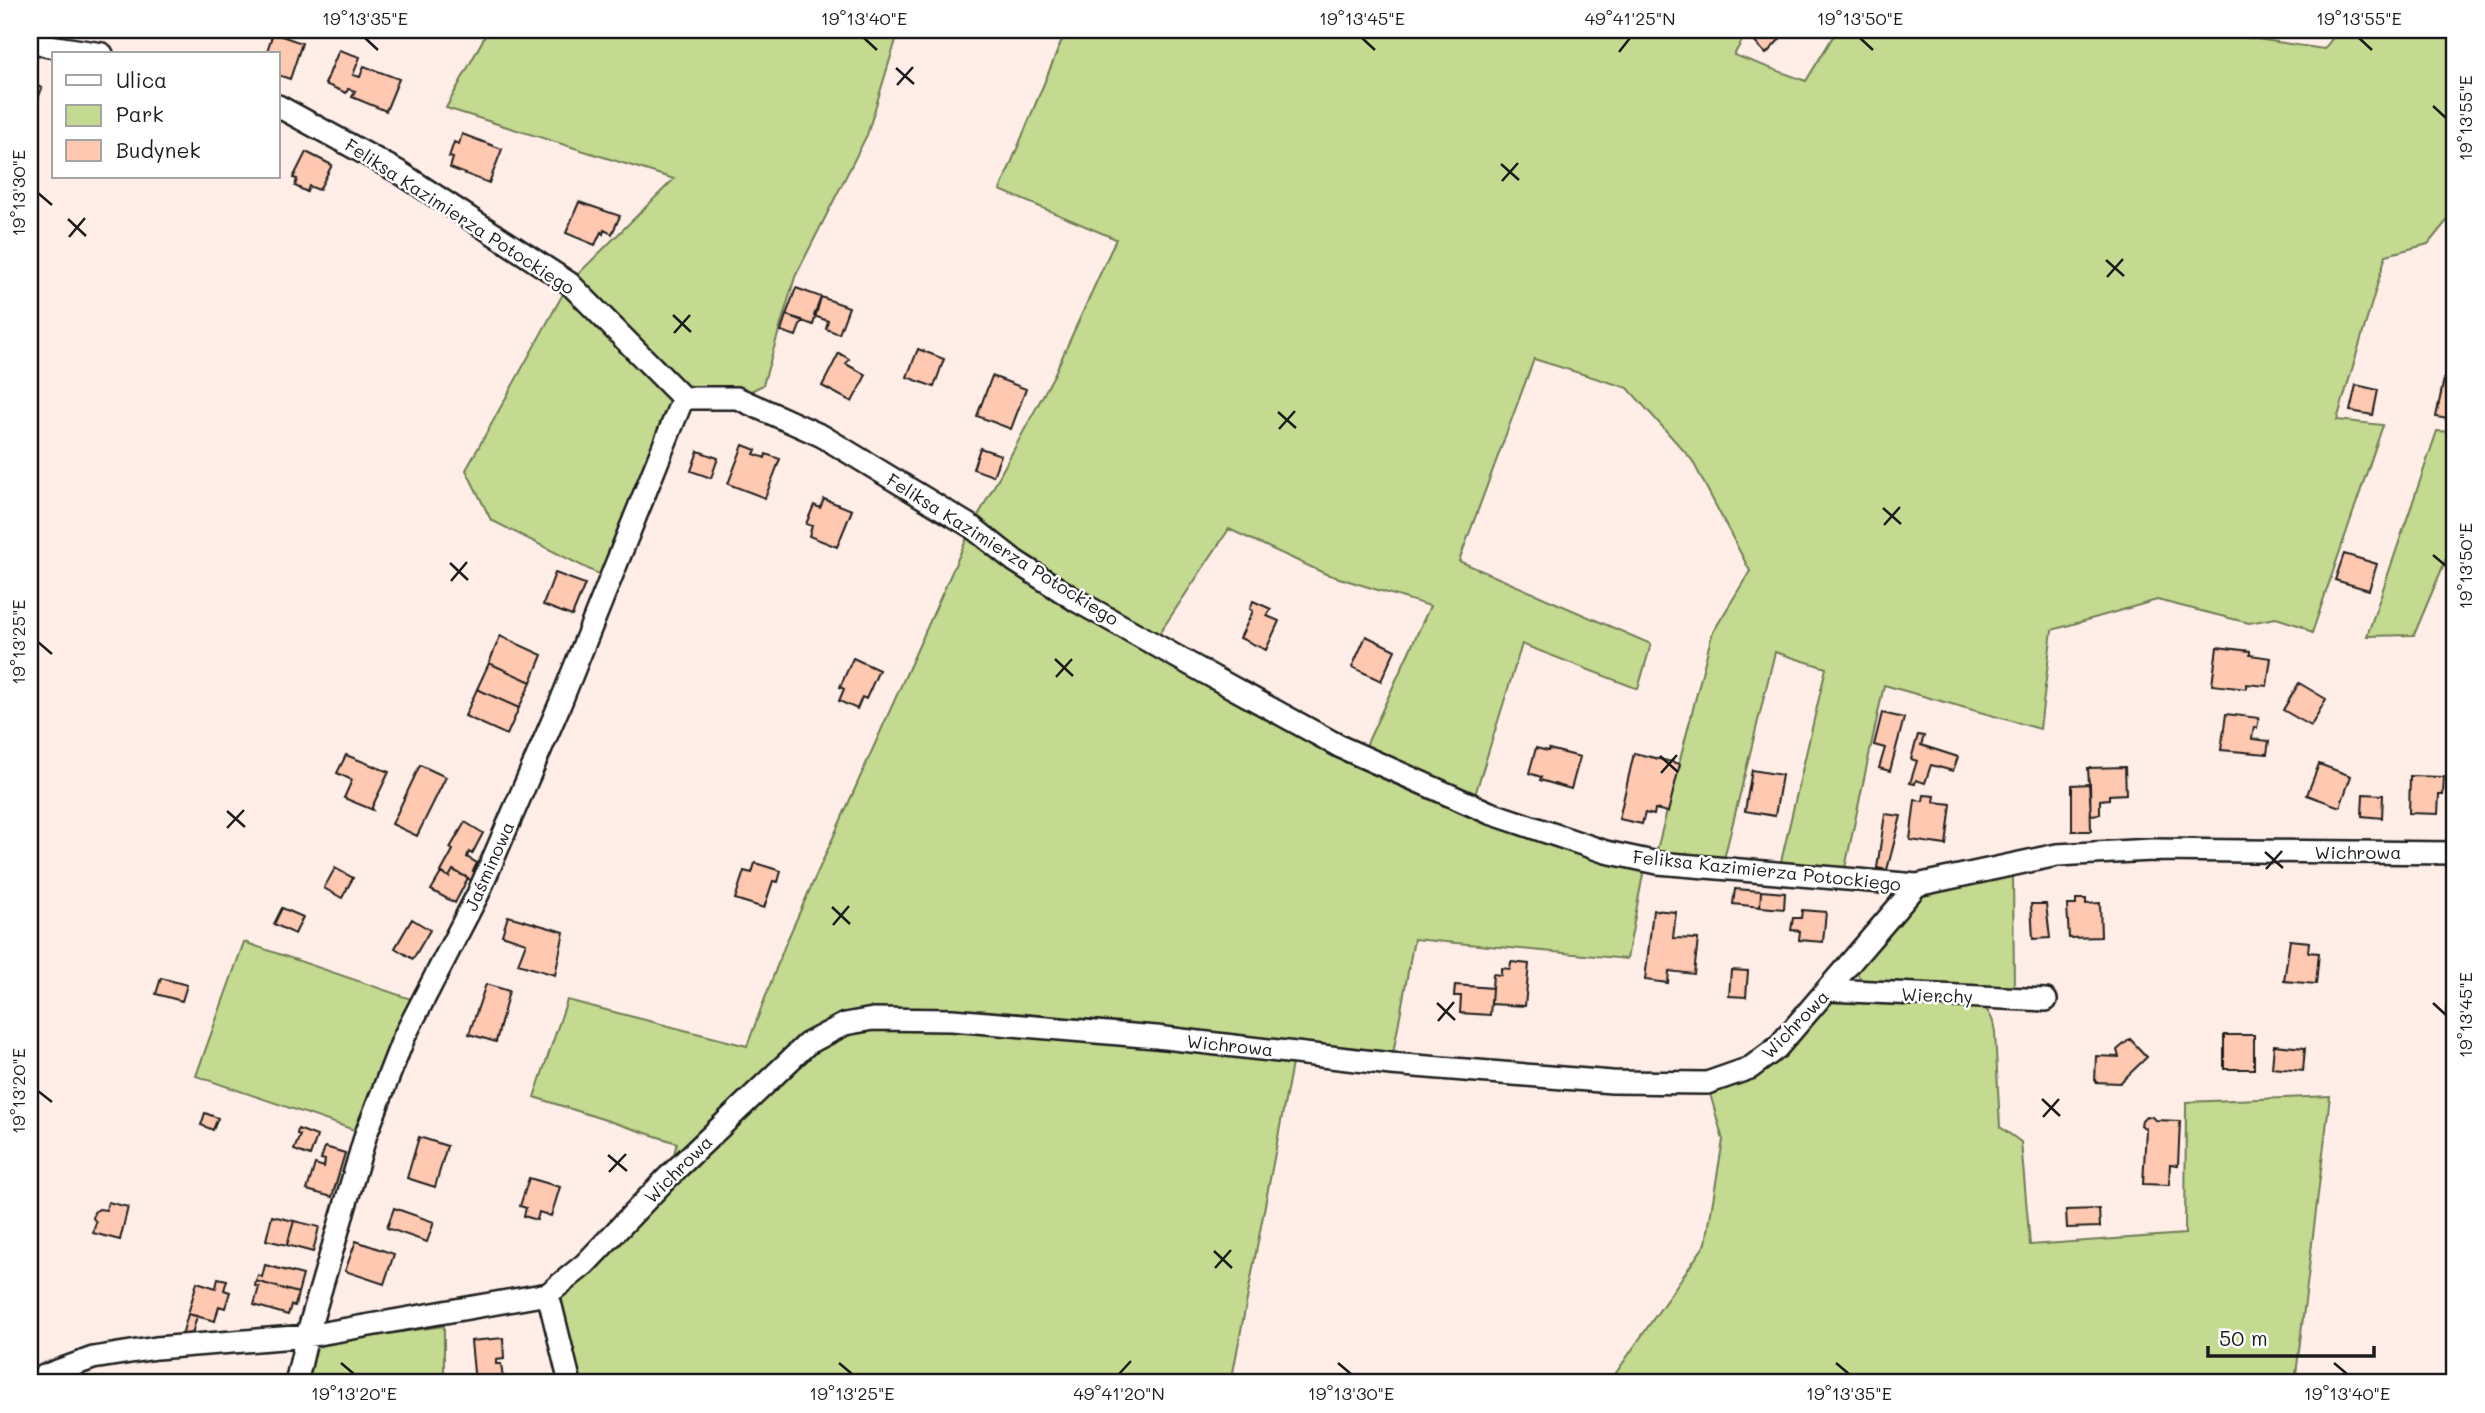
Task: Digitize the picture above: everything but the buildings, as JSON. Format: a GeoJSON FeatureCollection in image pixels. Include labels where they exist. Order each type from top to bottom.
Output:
{"type":"FeatureCollection","features":[{"type":"Feature","properties":{"kind":"street"},"geometry":{"type":"LineString","coordinates":[[30,40],[89,52]]}},
{"type":"Feature","properties":{"kind":"street","name":"Feliksa Kazimierza Potockiego"},"geometry":{"type":"LineString","coordinates":[[280,107],[399,172],[569,283],[683,398],[737,398],[822,436],[972,527],[1015,561],[1077,601],[1340,747],[1490,813],[1606,852],[1658,863],[1917,885]]}},
{"type":"Feature","properties":{"kind":"street","name":"Jaśminowa"},"geometry":{"type":"LineString","coordinates":[[296,1383],[307,1336],[366,1134],[404,1037],[478,894],[560,704],[683,398]]}},
{"type":"Feature","properties":{"kind":"street","name":"Wichrowa"},"geometry":{"type":"LineString","coordinates":[[33,1383],[46,1375],[93,1358],[156,1348],[307,1336],[548,1294],[585,1264],[667,1178],[807,1044],[845,1024],[873,1019],[952,1020],[1156,1037],[1391,1064],[1612,1082],[1707,1083],[1750,1068],[1777,1048],[1917,885],[2070,854],[2152,850],[2455,853]]}},
{"type":"Feature","properties":{"kind":"street","name":"Wierchy"},"geometry":{"type":"LineString","coordinates":[[1828,990],[2046,1000]]}},
{"type":"Feature","properties":{"kind":"street"},"geometry":{"type":"LineString","coordinates":[[548,1294],[569,1383]]}},
{"type":"Feature","properties":{"kind":"green space"},"geometry":{"type":"Polygon","coordinates":[[[486,30],[899,30],[867,135],[795,277],[763,385],[737,398],[683,399],[604,577],[491,520],[466,470],[569,283],[674,179],[446,108],[486,30]]]}},
{"type":"Feature","properties":{"kind":"green space"},"geometry":{"type":"Polygon","coordinates":[[[1066,30],[1748,30],[1734,55],[1806,81],[1837,30],[2196,30],[2324,49],[2339,30],[2455,30],[2455,211],[2428,244],[2386,255],[2337,420],[2383,425],[2312,633],[2301,626],[2276,618],[2249,623],[2157,600],[2052,630],[2040,729],[1884,685],[1845,868],[1780,866],[1826,668],[1775,652],[1723,863],[1656,854],[1712,634],[1750,571],[1692,460],[1628,388],[1534,359],[1459,561],[1651,644],[1638,689],[1522,644],[1474,798],[1364,750],[1430,606],[1326,574],[1229,529],[1149,649],[1334,757],[1481,822],[1600,861],[1644,869],[1627,959],[1414,939],[1393,1054],[1296,1043],[1231,1383],[570,1383],[548,1294],[667,1178],[677,1143],[534,1097],[567,1000],[747,1046],[785,945],[972,527],[1054,375],[1116,239],[1000,190],[1066,30]]]}},
{"type":"Feature","properties":{"kind":"green space"},"geometry":{"type":"Polygon","coordinates":[[[2437,431],[2455,432],[2455,538],[2414,635],[2367,636],[2437,431]]]}},
{"type":"Feature","properties":{"kind":"green space"},"geometry":{"type":"Polygon","coordinates":[[[2013,870],[2014,991],[1874,984],[1858,976],[1855,969],[1926,892],[2013,870]]]}},
{"type":"Feature","properties":{"kind":"green space"},"geometry":{"type":"Polygon","coordinates":[[[244,942],[411,999],[379,1079],[366,1134],[196,1076],[244,942]]]}},
{"type":"Feature","properties":{"kind":"green space"},"geometry":{"type":"Polygon","coordinates":[[[1828,990],[1978,1001],[1988,1011],[1995,1032],[2000,1127],[2021,1142],[2030,1245],[2185,1234],[2186,1102],[2330,1096],[2295,1383],[1609,1383],[1706,1243],[1723,1140],[1709,1090],[1759,1072],[1828,990]]]}},
{"type":"Feature","properties":{"kind":"green space"},"geometry":{"type":"Polygon","coordinates":[[[444,1326],[444,1383],[304,1383],[312,1344],[444,1326]]]}}]}
